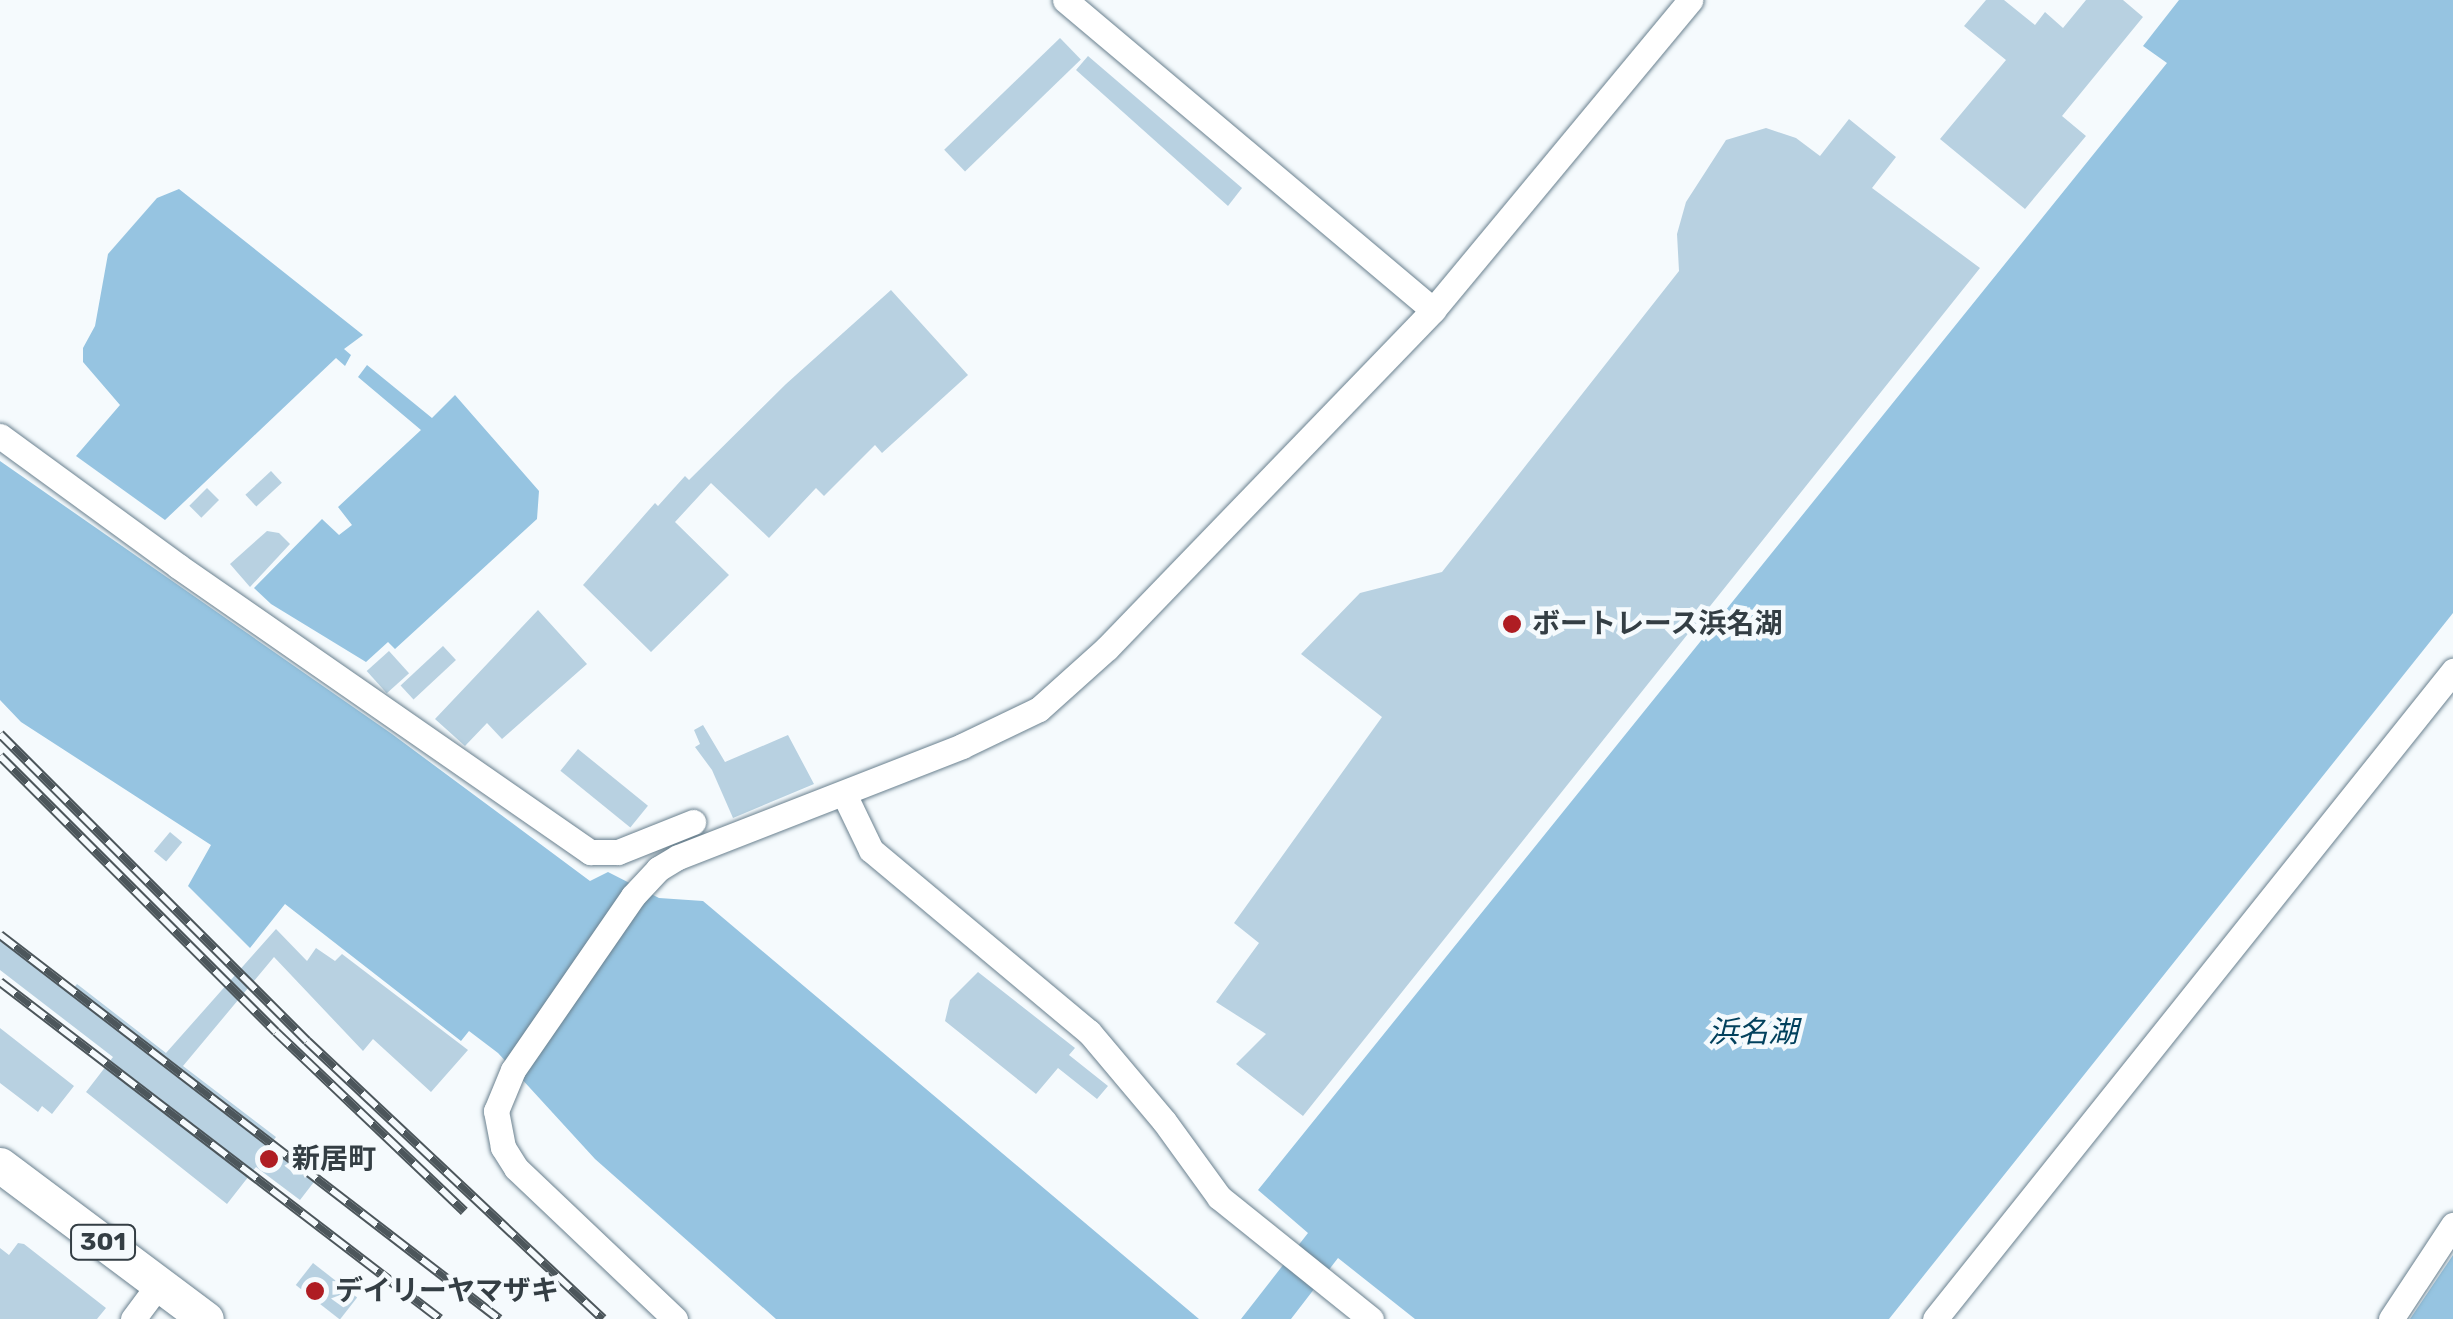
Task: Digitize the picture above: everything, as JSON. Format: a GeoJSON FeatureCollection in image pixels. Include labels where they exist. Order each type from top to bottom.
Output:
{"type":"FeatureCollection","features":[{"type":"Feature","properties":{"kind":"highway","name":"301"},"geometry":{"type":"LineString","coordinates":[[0,1165],[206,1319]]}},
{"type":"Feature","properties":{"kind":"street"},"geometry":{"type":"LineString","coordinates":[[1066,0],[1433,310]]}},
{"type":"Feature","properties":{"kind":"street"},"geometry":{"type":"LineString","coordinates":[[675,1319],[516,1168],[502,1147],[496,1111],[514,1070],[633,896],[658,869],[678,857],[844,794],[1039,710],[1107,648],[1433,310],[1690,0]]}},
{"type":"Feature","properties":{"kind":"street"},"geometry":{"type":"LineString","coordinates":[[0,436],[178,566],[590,852],[618,852],[693,822]]}},
{"type":"Feature","properties":{"kind":"street"},"geometry":{"type":"LineString","coordinates":[[1935,1319],[2453,671]]}},
{"type":"Feature","properties":{"kind":"street"},"geometry":{"type":"LineString","coordinates":[[844,794],[871,850],[1089,1032],[1164,1120],[1219,1197],[1370,1319]]}},
{"type":"Feature","properties":{"kind":"street"},"geometry":{"type":"LineString","coordinates":[[2391,1319],[2453,1225]]}},
{"type":"Feature","properties":{"kind":"street"},"geometry":{"type":"LineString","coordinates":[[133,1319],[159,1284]]}},
{"type":"Feature","properties":{"kind":"water","name":"浜名湖"},"geometry":{"type":"Polygon","coordinates":[[[2179,0],[2453,0],[2453,613],[1889,1319],[1415,1319],[1338,1258],[1291,1319],[1241,1319],[1308,1233],[1258,1190],[2167,63],[2143,46],[2179,0]]]}},
{"type":"Feature","properties":{"kind":"water"},"geometry":{"type":"Polygon","coordinates":[[[179,189],[363,335],[344,349],[351,355],[345,366],[336,358],[165,520],[76,456],[120,405],[83,362],[83,348],[95,326],[108,254],[157,198],[179,189]]]}},
{"type":"Feature","properties":{"kind":"water"},"geometry":{"type":"Polygon","coordinates":[[[367,365],[432,418],[455,395],[539,491],[537,519],[395,649],[388,642],[366,662],[271,604],[254,588],[322,519],[339,535],[352,525],[338,507],[421,430],[358,377],[367,365]]]}},
{"type":"Feature","properties":{"kind":"water"},"geometry":{"type":"Polygon","coordinates":[[[0,461],[392,734],[590,881],[608,872],[659,898],[703,901],[1199,1319],[776,1319],[595,1159],[498,1053],[469,1031],[461,1041],[285,904],[250,948],[188,886],[211,845],[21,722],[0,700],[0,461]]]}},
{"type":"Feature","properties":{"kind":"water"},"geometry":{"type":"Polygon","coordinates":[[[2453,1255],[2453,1319],[2410,1319],[2453,1255]]]}},
{"type":"Feature","properties":{"kind":"building"},"geometry":{"type":"Polygon","coordinates":[[[1986,0],[2004,0],[2035,25],[2045,12],[2063,28],[2086,0],[2123,0],[2143,17],[2062,116],[2086,136],[2025,209],[1940,139],[2006,60],[1964,26],[1986,0]]]}},
{"type":"Feature","properties":{"kind":"building"},"geometry":{"type":"Polygon","coordinates":[[[1060,38],[1081,60],[965,171],[944,150],[1060,38]]]}},
{"type":"Feature","properties":{"kind":"building"},"geometry":{"type":"Polygon","coordinates":[[[1088,56],[1242,188],[1228,206],[1076,70],[1088,56]]]}},
{"type":"Feature","properties":{"kind":"building","name":"ボートレース浜名湖"},"geometry":{"type":"Polygon","coordinates":[[[1849,119],[1896,157],[1872,188],[1980,268],[1303,1116],[1236,1064],[1266,1034],[1216,1002],[1259,943],[1234,923],[1382,717],[1301,654],[1360,593],[1442,572],[1679,271],[1677,234],[1686,202],[1726,140],[1766,128],[1796,138],[1820,156],[1849,119]]]}},
{"type":"Feature","properties":{"kind":"building"},"geometry":{"type":"Polygon","coordinates":[[[891,290],[968,375],[882,453],[875,445],[824,496],[816,488],[769,538],[711,483],[675,522],[729,575],[651,652],[583,585],[655,503],[658,506],[685,476],[689,480],[786,384],[891,290]]]}},
{"type":"Feature","properties":{"kind":"building"},"geometry":{"type":"Polygon","coordinates":[[[271,471],[282,483],[256,507],[245,495],[271,471]]]}},
{"type":"Feature","properties":{"kind":"building"},"geometry":{"type":"Polygon","coordinates":[[[207,488],[219,500],[201,518],[189,506],[207,488]]]}},
{"type":"Feature","properties":{"kind":"building"},"geometry":{"type":"Polygon","coordinates":[[[267,531],[279,533],[290,544],[250,587],[230,564],[267,531]]]}},
{"type":"Feature","properties":{"kind":"building"},"geometry":{"type":"Polygon","coordinates":[[[538,610],[587,664],[502,739],[487,723],[465,746],[435,719],[538,610]]]}},
{"type":"Feature","properties":{"kind":"building"},"geometry":{"type":"Polygon","coordinates":[[[443,646],[456,660],[414,699],[401,686],[443,646]]]}},
{"type":"Feature","properties":{"kind":"building"},"geometry":{"type":"Polygon","coordinates":[[[389,651],[409,673],[387,693],[367,671],[389,651]]]}},
{"type":"Feature","properties":{"kind":"building"},"geometry":{"type":"Polygon","coordinates":[[[703,725],[725,762],[788,735],[814,784],[733,818],[712,770],[695,747],[700,744],[694,730],[703,725]]]}},
{"type":"Feature","properties":{"kind":"building"},"geometry":{"type":"Polygon","coordinates":[[[578,749],[648,806],[630,827],[560,771],[578,749]]]}},
{"type":"Feature","properties":{"kind":"building"},"geometry":{"type":"Polygon","coordinates":[[[170,832],[182,842],[166,861],[154,851],[170,832]]]}},
{"type":"Feature","properties":{"kind":"building"},"geometry":{"type":"Polygon","coordinates":[[[276,929],[307,961],[316,948],[335,961],[342,954],[468,1050],[431,1092],[373,1039],[363,1051],[274,957],[183,1066],[276,1137],[271,1144],[317,1178],[300,1200],[256,1167],[227,1204],[86,1092],[113,1057],[0,970],[0,936],[71,991],[77,984],[166,1053],[276,929]]]}},
{"type":"Feature","properties":{"kind":"building"},"geometry":{"type":"Polygon","coordinates":[[[978,972],[1075,1048],[1069,1055],[1108,1086],[1097,1099],[1058,1068],[1036,1094],[945,1021],[950,1000],[978,972]]]}},
{"type":"Feature","properties":{"kind":"building"},"geometry":{"type":"Polygon","coordinates":[[[0,1028],[74,1086],[52,1114],[42,1106],[38,1112],[0,1083],[0,1028]]]}},
{"type":"Feature","properties":{"kind":"building"},"geometry":{"type":"Polygon","coordinates":[[[18,1243],[106,1308],[97,1319],[0,1319],[0,1248],[9,1255],[18,1243]]]}},
{"type":"Feature","properties":{"kind":"building"},"geometry":{"type":"Polygon","coordinates":[[[313,1263],[357,1297],[339,1319],[296,1285],[313,1263]]]}},
{"type":"Feature","properties":{"kind":"railway"},"geometry":{"type":"LineString","coordinates":[[0,734],[307,1041],[603,1319]]}},
{"type":"Feature","properties":{"kind":"railway"},"geometry":{"type":"LineString","coordinates":[[0,756],[276,1032],[464,1211]]}},
{"type":"Feature","properties":{"kind":"railway"},"geometry":{"type":"LineString","coordinates":[[0,935],[499,1319]]}},
{"type":"Feature","properties":{"kind":"railway"},"geometry":{"type":"LineString","coordinates":[[0,982],[440,1319]]}},
{"type":"Feature","properties":{"kind":"place","name":"ボートレース浜名湖"},"geometry":{"type":"Point","coordinates":[1512,624]}},
{"type":"Feature","properties":{"kind":"place","name":"新居町"},"geometry":{"type":"Point","coordinates":[269,1159]}},
{"type":"Feature","properties":{"kind":"place","name":"デイリーヤマザキ"},"geometry":{"type":"Point","coordinates":[315,1291]}}]}
